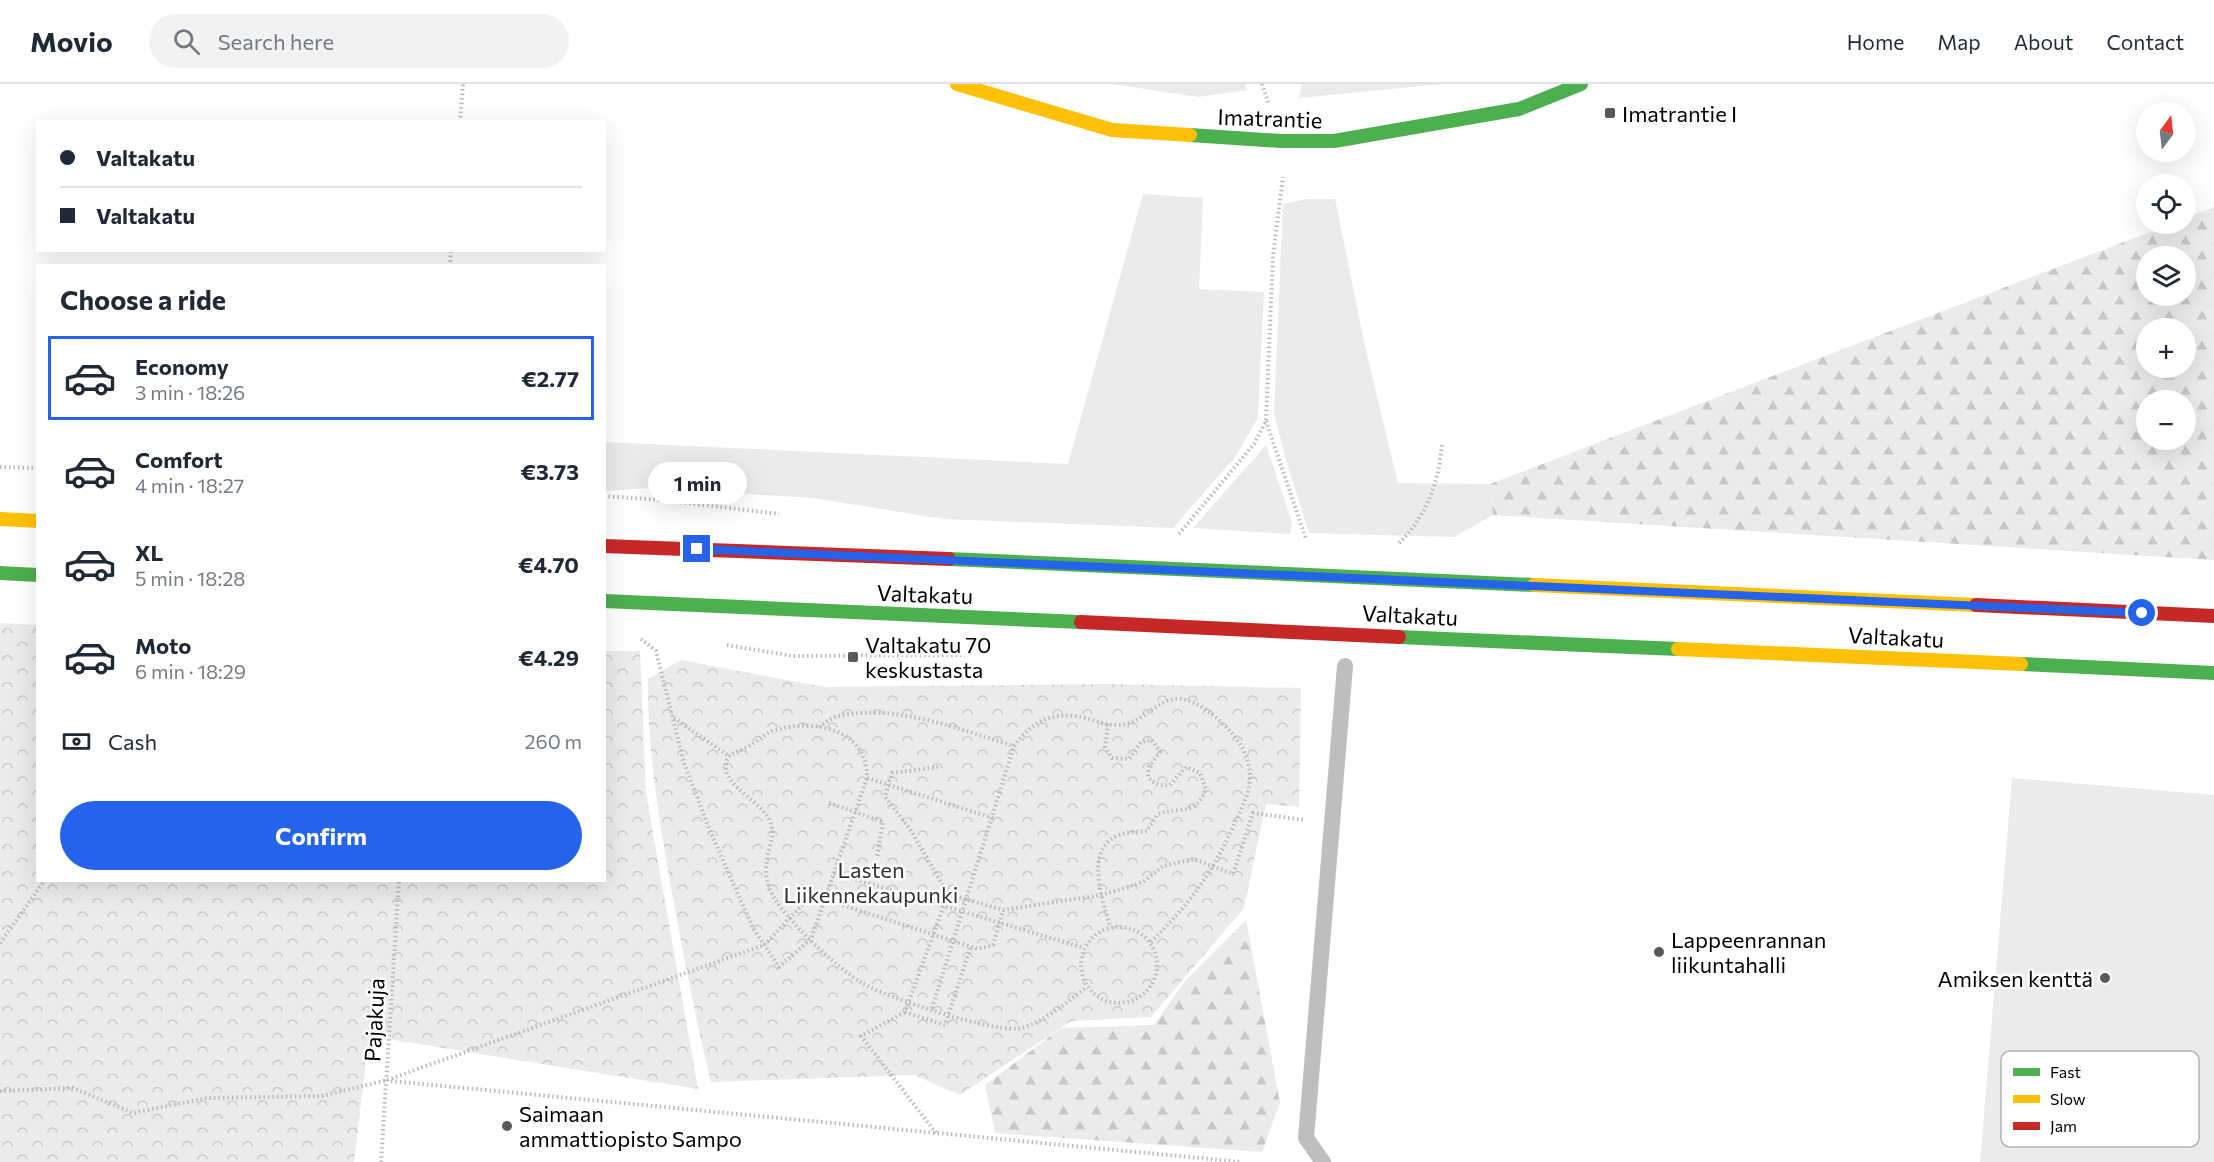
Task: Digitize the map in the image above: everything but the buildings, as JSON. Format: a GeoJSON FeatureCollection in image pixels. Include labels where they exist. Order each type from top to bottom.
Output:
{"type":"FeatureCollection","features":[{"type":"Feature","properties":{"kind":"main road","name":"Imatrantie"},"geometry":{"type":"LineString","coordinates":[[957,84],[1112,130],[1324,141],[1519,109],[1581,84]]}},
{"type":"Feature","properties":{"kind":"main road"},"geometry":{"type":"LineString","coordinates":[[0,519],[36,521]]}},
{"type":"Feature","properties":{"kind":"main road","name":"Valtakatu"},"geometry":{"type":"LineString","coordinates":[[606,546],[836,554],[2214,616]]}},
{"type":"Feature","properties":{"kind":"main road"},"geometry":{"type":"LineString","coordinates":[[0,573],[36,575]]}},
{"type":"Feature","properties":{"kind":"main road","name":"Valtakatu"},"geometry":{"type":"LineString","coordinates":[[606,601],[2214,673]]}},
{"type":"Feature","properties":{"kind":"lane"},"geometry":{"type":"LineString","coordinates":[[1323,1162],[1306,1138],[1345,666]]}},
{"type":"Feature","properties":{"kind":"path"},"geometry":{"type":"LineString","coordinates":[[460,120],[463,84]]}},
{"type":"Feature","properties":{"kind":"path"},"geometry":{"type":"LineString","coordinates":[[1172,542],[1254,444],[1266,421],[1273,256],[1284,183]]}},
{"type":"Feature","properties":{"kind":"path"},"geometry":{"type":"LineString","coordinates":[[1397,545],[1412,531],[1432,496],[1442,444]]}},
{"type":"Feature","properties":{"kind":"path"},"geometry":{"type":"LineString","coordinates":[[0,467],[36,468]]}},
{"type":"Feature","properties":{"kind":"path"},"geometry":{"type":"LineString","coordinates":[[634,634],[656,651],[684,763],[710,831],[753,928],[779,966],[811,939],[867,778],[865,758],[859,746],[846,736],[818,727],[804,726],[777,729],[729,756],[725,767],[727,775],[766,813],[771,823],[766,878],[778,903],[811,939],[846,972],[864,984],[911,1001],[989,1027],[1007,1030],[1022,1028],[1059,1007],[1087,987]]}},
{"type":"Feature","properties":{"kind":"path"},"geometry":{"type":"LineString","coordinates":[[932,1008],[1014,746],[1026,730],[1041,720],[1059,714],[1121,726],[1168,701],[1181,699],[1209,713],[1238,740],[1246,755],[1250,774],[1247,798],[1215,867],[1186,907],[1150,943]]}},
{"type":"Feature","properties":{"kind":"path"},"geometry":{"type":"LineString","coordinates":[[818,727],[837,716],[885,714],[933,721],[1014,746]]}},
{"type":"Feature","properties":{"kind":"path"},"geometry":{"type":"LineString","coordinates":[[673,718],[729,756]]}},
{"type":"Feature","properties":{"kind":"path"},"geometry":{"type":"LineString","coordinates":[[1108,724],[1105,747],[1112,758],[1128,759],[1141,742],[1152,740],[1160,752],[1149,767],[1148,777],[1151,781],[1161,786],[1170,785],[1186,767],[1200,773],[1206,789],[1195,806],[1161,813],[1147,831],[1122,833],[1109,840],[1098,861],[1102,895],[1110,927]]}},
{"type":"Feature","properties":{"kind":"path"},"geometry":{"type":"LineString","coordinates":[[938,768],[892,772],[885,797],[910,830],[948,894],[1003,910],[1102,895],[1143,882],[1163,866],[1194,859],[1233,874],[1253,813],[1309,820]]}},
{"type":"Feature","properties":{"kind":"path"},"geometry":{"type":"LineString","coordinates":[[867,778],[993,818]]}},
{"type":"Feature","properties":{"kind":"path"},"geometry":{"type":"LineString","coordinates":[[829,803],[883,822],[877,857]]}},
{"type":"Feature","properties":{"kind":"path"},"geometry":{"type":"LineString","coordinates":[[834,873],[1084,948]]}},
{"type":"Feature","properties":{"kind":"path"},"geometry":{"type":"LineString","coordinates":[[0,943],[44,882]]}},
{"type":"Feature","properties":{"kind":"path","name":"Pajakuja"},"geometry":{"type":"LineString","coordinates":[[381,1162],[399,882]]}},
{"type":"Feature","properties":{"kind":"path"},"geometry":{"type":"LineString","coordinates":[[936,1133],[861,1036],[905,1012],[911,1001],[948,894]]}},
{"type":"Feature","properties":{"kind":"path"},"geometry":{"type":"LineString","coordinates":[[0,1091],[73,1088],[133,1113],[207,1098],[322,1096],[387,1080],[764,945],[806,901],[818,897],[978,949],[993,945],[1003,910]]}},
{"type":"Feature","properties":{"kind":"path"},"geometry":{"type":"LineString","coordinates":[[1110,927],[1132,929],[1150,943],[1156,955],[1157,968],[1154,981],[1146,992],[1122,1003],[1109,1002],[1096,996],[1087,987],[1080,961],[1090,939],[1110,927]]}},
{"type":"Feature","properties":{"kind":"path"},"geometry":{"type":"LineString","coordinates":[[905,1012],[945,1025],[970,946]]}},
{"type":"Feature","properties":{"kind":"path"},"geometry":{"type":"LineString","coordinates":[[387,1080],[1241,1162]]}},
{"type":"Feature","properties":{"kind":"green space"},"geometry":{"type":"Polygon","coordinates":[[[1113,84],[1245,84],[1247,90],[1198,97],[1113,84]]]}},
{"type":"Feature","properties":{"kind":"green space"},"geometry":{"type":"Polygon","coordinates":[[[1302,84],[1442,84],[1299,98],[1302,84]]]}},
{"type":"Feature","properties":{"kind":"green space"},"geometry":{"type":"Polygon","coordinates":[[[1143,194],[1203,198],[1199,289],[1264,292],[1258,417],[1236,456],[1173,528],[944,519],[813,498],[653,488],[606,491],[606,442],[1068,464],[1143,194]]]}},
{"type":"Feature","properties":{"kind":"green space"},"geometry":{"type":"Polygon","coordinates":[[[1307,199],[1335,199],[1366,351],[1398,483],[1490,484],[1493,515],[1454,537],[1309,533],[1274,413],[1283,204],[1307,199]]]}},
{"type":"Feature","properties":{"kind":"green space"},"geometry":{"type":"Polygon","coordinates":[[[2214,207],[2214,560],[1493,515],[1490,484],[2145,234],[2196,234],[2196,214],[2214,207]]]}},
{"type":"Feature","properties":{"kind":"green space"},"geometry":{"type":"Polygon","coordinates":[[[1266,445],[1292,522],[1290,534],[1193,528],[1266,445]]]}},
{"type":"Feature","properties":{"kind":"green space"},"geometry":{"type":"Polygon","coordinates":[[[0,623],[36,625],[36,882],[606,882],[606,651],[640,651],[646,793],[698,1089],[369,1036],[354,1162],[0,1162],[0,623]]]}},
{"type":"Feature","properties":{"kind":"green space","name":"Lasten Liikennekaupunki"},"geometry":{"type":"Polygon","coordinates":[[[681,660],[824,687],[1110,684],[1301,688],[1299,807],[1266,804],[1244,908],[1151,1017],[1071,1021],[960,1095],[914,1075],[711,1082],[694,1009],[671,888],[658,810],[649,732],[648,679],[681,660]]]}},
{"type":"Feature","properties":{"kind":"green space","name":"Amiksen kenttä"},"geometry":{"type":"Polygon","coordinates":[[[2012,778],[2214,795],[2214,1162],[1980,1162],[2012,778]]]}},
{"type":"Feature","properties":{"kind":"green space"},"geometry":{"type":"Polygon","coordinates":[[[1246,920],[1280,1103],[1262,1152],[995,1133],[985,1085],[1061,1028],[1154,1025],[1185,981],[1246,920]]]}},
{"type":"Feature","properties":{"kind":"traffic: fast"},"geometry":{"type":"LineString","coordinates":[[1190,135],[1281,141],[1334,141],[1519,109],[1581,84]]}},
{"type":"Feature","properties":{"kind":"traffic: fast"},"geometry":{"type":"LineString","coordinates":[[949,559],[1534,585]]}},
{"type":"Feature","properties":{"kind":"traffic: fast"},"geometry":{"type":"LineString","coordinates":[[0,573],[36,575]]}},
{"type":"Feature","properties":{"kind":"traffic: fast"},"geometry":{"type":"LineString","coordinates":[[606,601],[1081,622]]}},
{"type":"Feature","properties":{"kind":"traffic: fast"},"geometry":{"type":"LineString","coordinates":[[1399,637],[1678,649]]}},
{"type":"Feature","properties":{"kind":"traffic: fast"},"geometry":{"type":"LineString","coordinates":[[2021,664],[2214,673]]}},
{"type":"Feature","properties":{"kind":"traffic: slow"},"geometry":{"type":"LineString","coordinates":[[957,84],[1112,130],[1190,135]]}},
{"type":"Feature","properties":{"kind":"traffic: slow"},"geometry":{"type":"LineString","coordinates":[[0,519],[36,521]]}},
{"type":"Feature","properties":{"kind":"traffic: slow"},"geometry":{"type":"LineString","coordinates":[[1534,585],[1976,605]]}},
{"type":"Feature","properties":{"kind":"traffic: slow"},"geometry":{"type":"LineString","coordinates":[[1678,649],[2021,664]]}},
{"type":"Feature","properties":{"kind":"traffic: jam"},"geometry":{"type":"LineString","coordinates":[[606,546],[949,559]]}},
{"type":"Feature","properties":{"kind":"traffic: jam"},"geometry":{"type":"LineString","coordinates":[[1976,605],[2214,616]]}},
{"type":"Feature","properties":{"kind":"traffic: jam"},"geometry":{"type":"LineString","coordinates":[[1081,622],[1399,637]]}},
{"type":"Feature","properties":{"kind":"place","name":"Imatrantie I"},"geometry":{"type":"Point","coordinates":[1610,113]}},
{"type":"Feature","properties":{"kind":"place","name":"Valtakatu 70 keskustasta"},"geometry":{"type":"Point","coordinates":[853,657]}},
{"type":"Feature","properties":{"kind":"place","name":"Lappeenrannan liikuntahalli"},"geometry":{"type":"Point","coordinates":[1659,952]}},
{"type":"Feature","properties":{"kind":"place","name":"Amiksen kenttä"},"geometry":{"type":"Point","coordinates":[2105,978]}},
{"type":"Feature","properties":{"kind":"place","name":"Saimaan ammattiopisto Sampo"},"geometry":{"type":"Point","coordinates":[507,1126]}},
{"type":"Feature","properties":{"kind":"route"},"geometry":{"type":"LineString","coordinates":[[697,549],[2142,613]]}}]}
